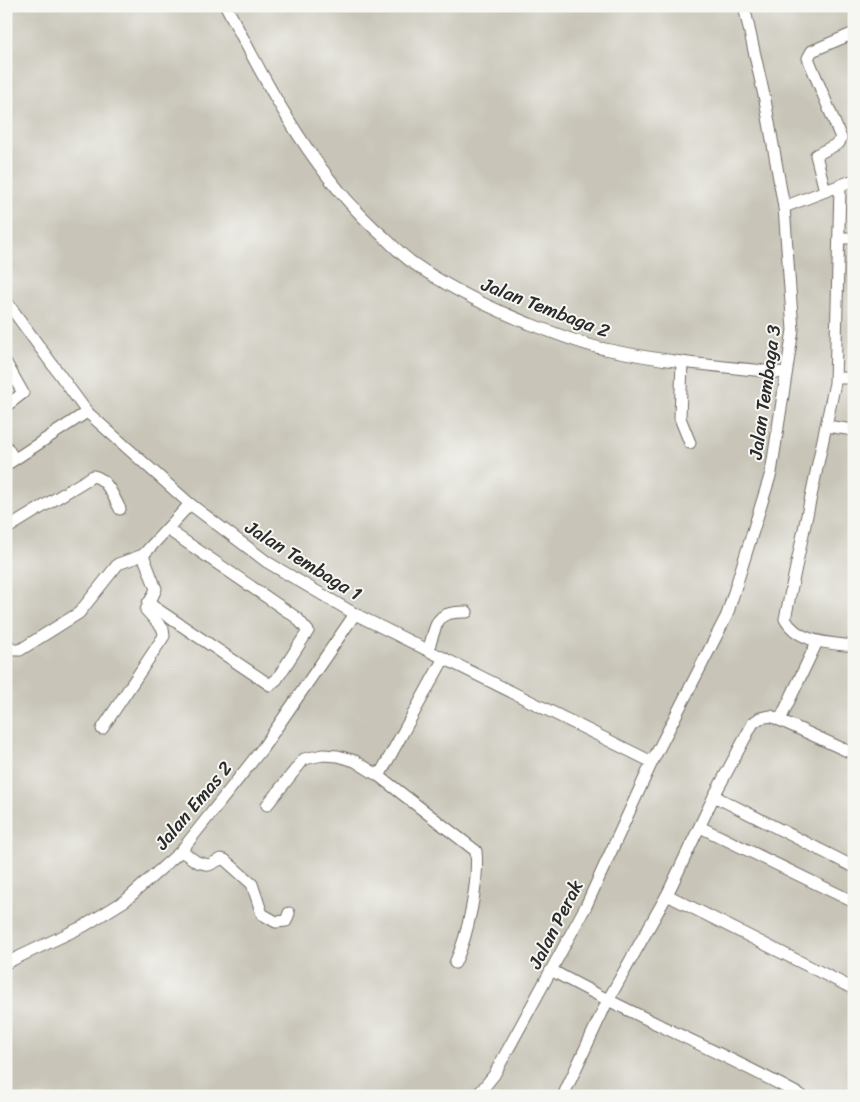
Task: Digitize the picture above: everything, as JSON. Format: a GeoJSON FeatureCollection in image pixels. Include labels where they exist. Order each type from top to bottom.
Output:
{"type":"FeatureCollection","features":[{"type":"Feature","properties":{"kind":"street","name":"Jalan Tembaga 2"},"geometry":{"type":"LineString","coordinates":[[226,6],[271,93],[304,145],[332,184],[365,221],[412,263],[458,291],[508,315],[570,339],[604,349],[682,362],[785,374]]}},
{"type":"Feature","properties":{"kind":"street","name":"Jalan Tembaga 3"},"geometry":{"type":"LineString","coordinates":[[652,762],[727,616],[771,473],[792,330],[784,207],[765,100],[744,6]]}},
{"type":"Feature","properties":{"kind":"street"},"geometry":{"type":"LineString","coordinates":[[825,192],[816,155],[839,143],[841,138],[808,58],[812,51],[854,33]]}},
{"type":"Feature","properties":{"kind":"street"},"geometry":{"type":"LineString","coordinates":[[784,207],[854,180]]}},
{"type":"Feature","properties":{"kind":"street"},"geometry":{"type":"LineString","coordinates":[[840,187],[836,378],[785,619],[790,628],[817,642],[854,646]]}},
{"type":"Feature","properties":{"kind":"street"},"geometry":{"type":"LineString","coordinates":[[839,238],[854,238]]}},
{"type":"Feature","properties":{"kind":"street","name":"Jalan Tembaga 1"},"geometry":{"type":"LineString","coordinates":[[6,301],[87,412],[190,504],[267,562],[355,614],[652,762]]}},
{"type":"Feature","properties":{"kind":"street"},"geometry":{"type":"LineString","coordinates":[[682,362],[680,418],[690,443]]}},
{"type":"Feature","properties":{"kind":"street"},"geometry":{"type":"LineString","coordinates":[[6,363],[22,387],[23,393],[6,406]]}},
{"type":"Feature","properties":{"kind":"street"},"geometry":{"type":"LineString","coordinates":[[836,378],[854,378]]}},
{"type":"Feature","properties":{"kind":"street"},"geometry":{"type":"LineString","coordinates":[[6,446],[10,462],[87,412]]}},
{"type":"Feature","properties":{"kind":"street"},"geometry":{"type":"LineString","coordinates":[[826,426],[854,430]]}},
{"type":"Feature","properties":{"kind":"street"},"geometry":{"type":"LineString","coordinates":[[6,529],[93,476],[98,477],[108,488],[120,509]]}},
{"type":"Feature","properties":{"kind":"street"},"geometry":{"type":"LineString","coordinates":[[6,642],[12,650],[20,650],[80,613],[118,564],[144,555],[190,504]]}},
{"type":"Feature","properties":{"kind":"street"},"geometry":{"type":"LineString","coordinates":[[148,603],[270,685],[277,680],[307,636],[307,629],[297,618],[167,530]]}},
{"type":"Feature","properties":{"kind":"street"},"geometry":{"type":"LineString","coordinates":[[102,729],[164,636],[163,629],[147,614],[148,603],[156,589],[144,555]]}},
{"type":"Feature","properties":{"kind":"street"},"geometry":{"type":"LineString","coordinates":[[428,650],[440,617],[449,612],[467,612]]}},
{"type":"Feature","properties":{"kind":"street","name":"Jalan Emas 2"},"geometry":{"type":"LineString","coordinates":[[6,963],[31,953],[84,926],[126,900],[181,851],[262,749],[355,614]]}},
{"type":"Feature","properties":{"kind":"street"},"geometry":{"type":"LineString","coordinates":[[780,720],[817,642]]}},
{"type":"Feature","properties":{"kind":"street"},"geometry":{"type":"LineString","coordinates":[[380,776],[444,658]]}},
{"type":"Feature","properties":{"kind":"street"},"geometry":{"type":"LineString","coordinates":[[563,1096],[608,1002],[667,894],[714,796],[753,722],[766,716],[780,720],[854,754]]}},
{"type":"Feature","properties":{"kind":"street"},"geometry":{"type":"LineString","coordinates":[[267,805],[304,759],[323,755],[338,756],[355,761],[380,776],[476,851],[478,866],[465,943],[455,963]]}},
{"type":"Feature","properties":{"kind":"street","name":"Jalan Perak"},"geometry":{"type":"LineString","coordinates":[[477,1096],[494,1075],[586,906],[652,762]]}},
{"type":"Feature","properties":{"kind":"street"},"geometry":{"type":"LineString","coordinates":[[714,796],[854,867]]}},
{"type":"Feature","properties":{"kind":"street"},"geometry":{"type":"LineString","coordinates":[[700,827],[854,902]]}},
{"type":"Feature","properties":{"kind":"street"},"geometry":{"type":"LineString","coordinates":[[181,851],[197,862],[209,865],[221,859],[225,860],[252,884],[262,914],[276,922],[286,921],[290,913]]}},
{"type":"Feature","properties":{"kind":"street"},"geometry":{"type":"LineString","coordinates":[[667,894],[854,989]]}},
{"type":"Feature","properties":{"kind":"street"},"geometry":{"type":"LineString","coordinates":[[551,970],[608,1002],[750,1068],[802,1096]]}},
{"type":"Feature","properties":{"kind":"shaded area"},"geometry":{"type":"Polygon","coordinates":[[[6,6],[854,6],[854,1096],[6,1096],[6,6]]]}}]}
